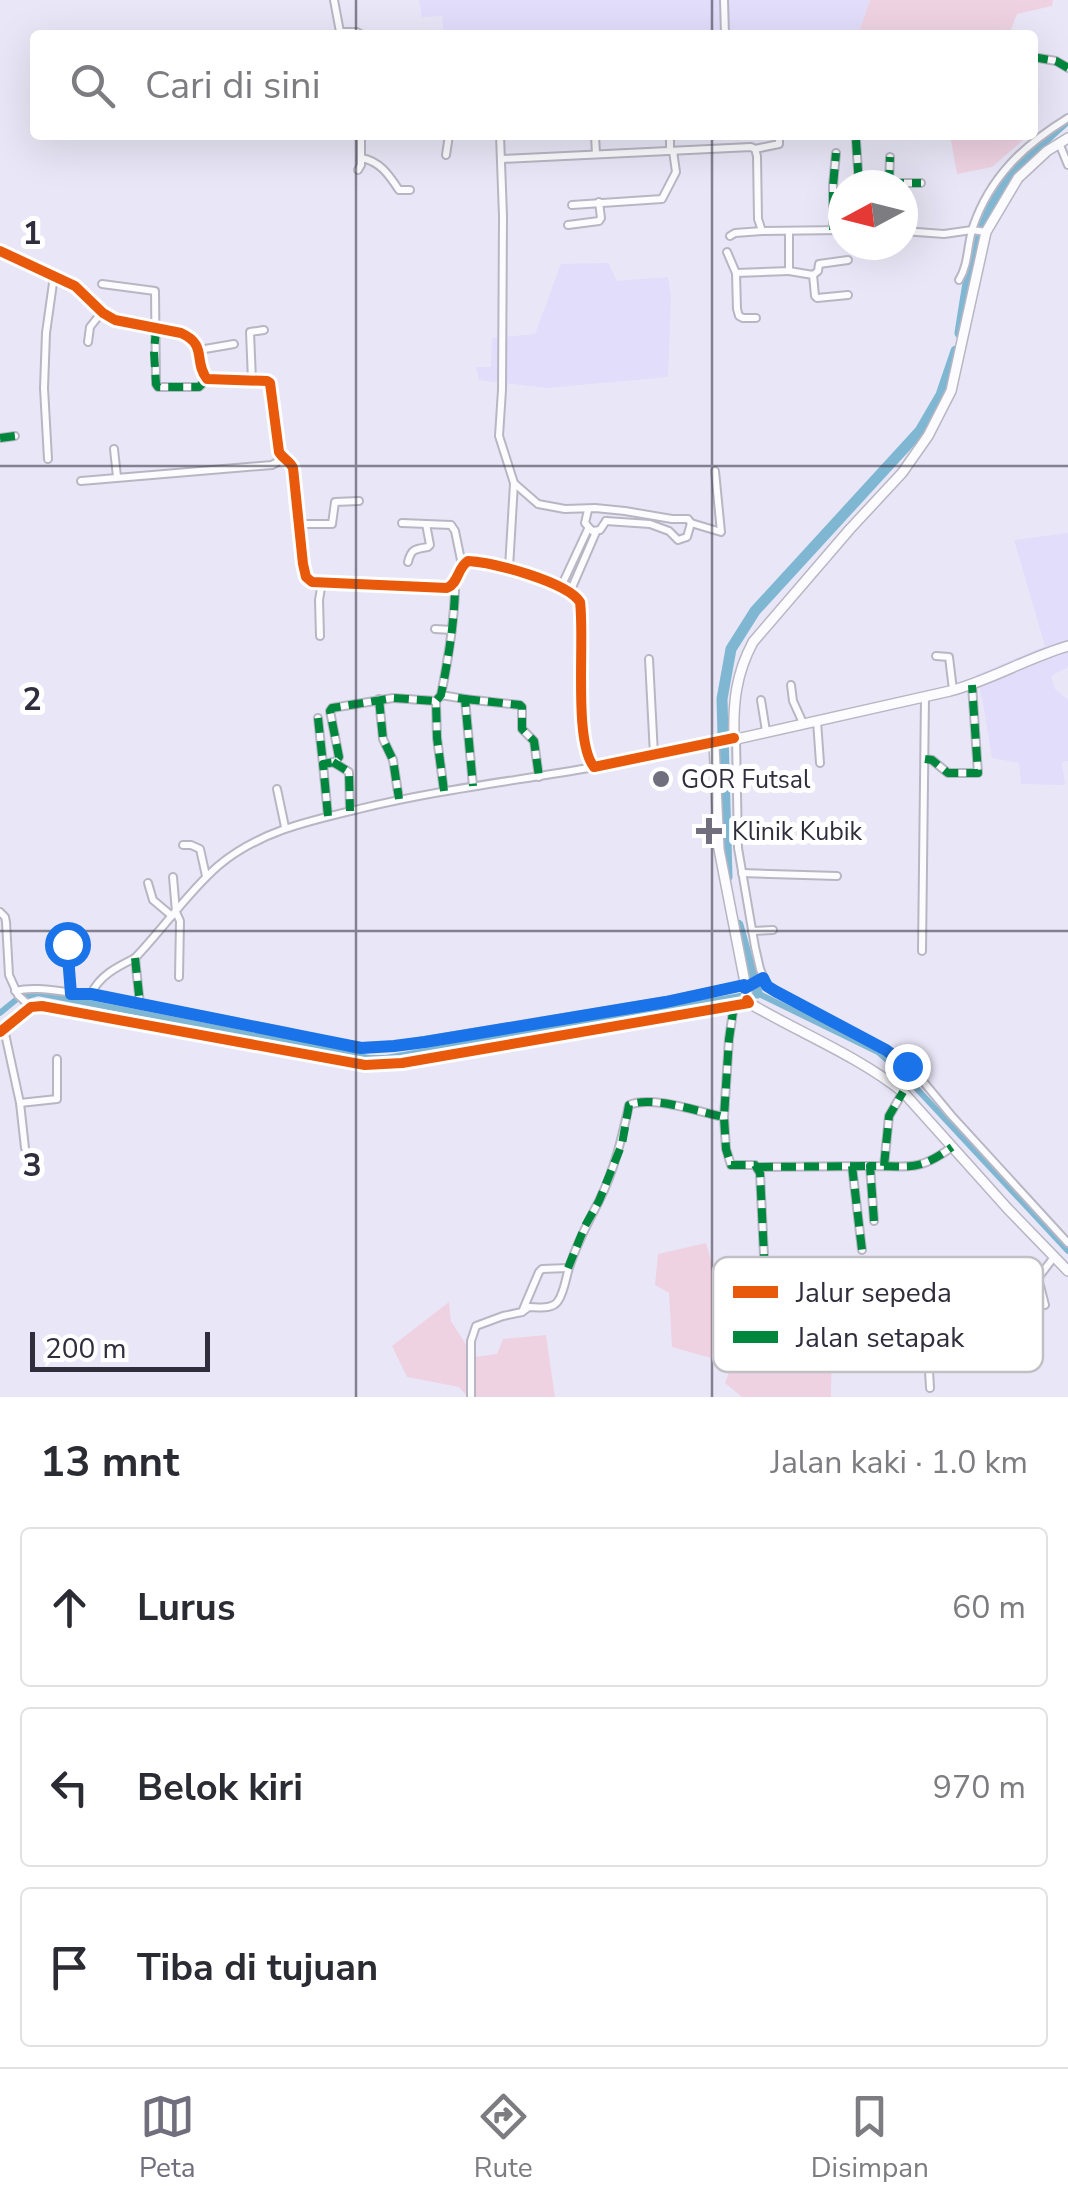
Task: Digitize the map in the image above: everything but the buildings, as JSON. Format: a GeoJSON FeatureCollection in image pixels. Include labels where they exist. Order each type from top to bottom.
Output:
{"type":"FeatureCollection","features":[{"type":"Feature","properties":{"kind":"main road"},"geometry":{"type":"LineString","coordinates":[[734,738],[735,690],[753,642],[902,473],[940,415],[959,362],[979,231],[1018,178],[1064,141]]}},
{"type":"Feature","properties":{"kind":"main road"},"geometry":{"type":"LineString","coordinates":[[1068,646],[972,685],[716,743],[719,849],[746,992],[903,1092],[1068,1272]]}},
{"type":"Feature","properties":{"kind":"street"},"geometry":{"type":"LineString","coordinates":[[334,0],[340,30]]}},
{"type":"Feature","properties":{"kind":"street"},"geometry":{"type":"LineString","coordinates":[[724,0],[724,30]]}},
{"type":"Feature","properties":{"kind":"street"},"geometry":{"type":"LineString","coordinates":[[1038,57],[1068,68]]}},
{"type":"Feature","properties":{"kind":"street"},"geometry":{"type":"LineString","coordinates":[[1038,136],[1068,118]]}},
{"type":"Feature","properties":{"kind":"street"},"geometry":{"type":"LineString","coordinates":[[358,170],[361,140]]}},
{"type":"Feature","properties":{"kind":"street"},"geometry":{"type":"LineString","coordinates":[[446,154],[448,140]]}},
{"type":"Feature","properties":{"kind":"street"},"geometry":{"type":"LineString","coordinates":[[500,140],[499,436],[514,483],[509,568]]}},
{"type":"Feature","properties":{"kind":"street"},"geometry":{"type":"LineString","coordinates":[[596,140],[596,154]]}},
{"type":"Feature","properties":{"kind":"street"},"geometry":{"type":"LineString","coordinates":[[572,205],[664,198],[676,172],[671,140]]}},
{"type":"Feature","properties":{"kind":"street"},"geometry":{"type":"LineString","coordinates":[[502,159],[756,149],[779,144],[779,140]]}},
{"type":"Feature","properties":{"kind":"street"},"geometry":{"type":"LineString","coordinates":[[856,140],[858,170]]}},
{"type":"Feature","properties":{"kind":"street"},"geometry":{"type":"LineString","coordinates":[[958,280],[979,231],[981,206],[1004,168],[1034,140]]}},
{"type":"Feature","properties":{"kind":"street"},"geometry":{"type":"LineString","coordinates":[[1064,141],[1068,165]]}},
{"type":"Feature","properties":{"kind":"street"},"geometry":{"type":"LineString","coordinates":[[756,149],[758,220],[762,231]]}},
{"type":"Feature","properties":{"kind":"street"},"geometry":{"type":"LineString","coordinates":[[834,170],[836,153]]}},
{"type":"Feature","properties":{"kind":"street"},"geometry":{"type":"LineString","coordinates":[[890,156],[890,170]]}},
{"type":"Feature","properties":{"kind":"street"},"geometry":{"type":"LineString","coordinates":[[362,158],[380,165],[399,190],[410,190]]}},
{"type":"Feature","properties":{"kind":"street"},"geometry":{"type":"LineString","coordinates":[[568,225],[599,221],[599,202]]}},
{"type":"Feature","properties":{"kind":"street"},"geometry":{"type":"LineString","coordinates":[[730,236],[762,231],[828,230]]}},
{"type":"Feature","properties":{"kind":"street"},"geometry":{"type":"LineString","coordinates":[[789,231],[789,271]]}},
{"type":"Feature","properties":{"kind":"street"},"geometry":{"type":"LineString","coordinates":[[918,232],[979,231]]}},
{"type":"Feature","properties":{"kind":"street"},"geometry":{"type":"LineString","coordinates":[[0,252],[74,286],[115,320],[191,338],[199,350],[207,379]]}},
{"type":"Feature","properties":{"kind":"street"},"geometry":{"type":"LineString","coordinates":[[727,252],[736,273],[739,316],[756,318]]}},
{"type":"Feature","properties":{"kind":"street"},"geometry":{"type":"LineString","coordinates":[[736,273],[789,271],[813,275],[819,264],[828,267],[848,260]]}},
{"type":"Feature","properties":{"kind":"street"},"geometry":{"type":"LineString","coordinates":[[48,459],[44,388],[54,275]]}},
{"type":"Feature","properties":{"kind":"street"},"geometry":{"type":"LineString","coordinates":[[813,275],[815,297],[848,294]]}},
{"type":"Feature","properties":{"kind":"street"},"geometry":{"type":"LineString","coordinates":[[102,284],[154,290],[158,387],[199,387],[207,379],[267,381],[271,386],[278,452],[294,468],[306,577],[312,582],[452,586]]}},
{"type":"Feature","properties":{"kind":"street"},"geometry":{"type":"LineString","coordinates":[[88,342],[90,327],[102,312]]}},
{"type":"Feature","properties":{"kind":"street"},"geometry":{"type":"LineString","coordinates":[[252,380],[250,332],[264,330]]}},
{"type":"Feature","properties":{"kind":"street"},"geometry":{"type":"LineString","coordinates":[[199,350],[234,344]]}},
{"type":"Feature","properties":{"kind":"street"},"geometry":{"type":"LineString","coordinates":[[0,438],[15,436]]}},
{"type":"Feature","properties":{"kind":"street"},"geometry":{"type":"LineString","coordinates":[[114,449],[117,477]]}},
{"type":"Feature","properties":{"kind":"street"},"geometry":{"type":"LineString","coordinates":[[81,481],[272,464],[283,459]]}},
{"type":"Feature","properties":{"kind":"street"},"geometry":{"type":"LineString","coordinates":[[514,483],[538,504],[565,510],[595,508],[688,519],[721,532],[715,471]]}},
{"type":"Feature","properties":{"kind":"street"},"geometry":{"type":"LineString","coordinates":[[300,524],[332,524],[335,502],[358,502]]}},
{"type":"Feature","properties":{"kind":"street"},"geometry":{"type":"LineString","coordinates":[[588,510],[585,523],[592,530]]}},
{"type":"Feature","properties":{"kind":"street"},"geometry":{"type":"LineString","coordinates":[[592,530],[602,529],[606,520],[604,510]]}},
{"type":"Feature","properties":{"kind":"street"},"geometry":{"type":"LineString","coordinates":[[672,519],[670,530],[674,538],[682,540],[690,532],[691,523]]}},
{"type":"Feature","properties":{"kind":"street"},"geometry":{"type":"LineString","coordinates":[[606,520],[670,530]]}},
{"type":"Feature","properties":{"kind":"street"},"geometry":{"type":"LineString","coordinates":[[402,524],[451,526],[462,564],[452,586],[452,630],[439,698],[437,738],[444,791]]}},
{"type":"Feature","properties":{"kind":"street"},"geometry":{"type":"LineString","coordinates":[[408,562],[410,552],[430,545],[426,524]]}},
{"type":"Feature","properties":{"kind":"street"},"geometry":{"type":"LineString","coordinates":[[560,589],[592,530]]}},
{"type":"Feature","properties":{"kind":"street"},"geometry":{"type":"LineString","coordinates":[[570,592],[592,530]]}},
{"type":"Feature","properties":{"kind":"street"},"geometry":{"type":"LineString","coordinates":[[462,564],[475,561],[509,568],[570,592],[580,602],[583,719],[588,758],[594,767]]}},
{"type":"Feature","properties":{"kind":"street"},"geometry":{"type":"LineString","coordinates":[[320,636],[322,582]]}},
{"type":"Feature","properties":{"kind":"street"},"geometry":{"type":"LineString","coordinates":[[435,629],[452,630]]}},
{"type":"Feature","properties":{"kind":"street"},"geometry":{"type":"LineString","coordinates":[[936,656],[948,657],[953,690]]}},
{"type":"Feature","properties":{"kind":"street"},"geometry":{"type":"LineString","coordinates":[[649,659],[654,756]]}},
{"type":"Feature","properties":{"kind":"street"},"geometry":{"type":"LineString","coordinates":[[791,685],[803,723]]}},
{"type":"Feature","properties":{"kind":"street"},"geometry":{"type":"LineString","coordinates":[[924,759],[932,760],[948,773],[978,772],[972,685]]}},
{"type":"Feature","properties":{"kind":"street"},"geometry":{"type":"LineString","coordinates":[[922,951],[925,696]]}},
{"type":"Feature","properties":{"kind":"street"},"geometry":{"type":"LineString","coordinates":[[324,764],[339,757],[332,708],[392,698],[465,699],[520,704],[522,728],[534,741],[538,777]]}},
{"type":"Feature","properties":{"kind":"street"},"geometry":{"type":"LineString","coordinates":[[380,699],[383,739],[393,760],[398,800]]}},
{"type":"Feature","properties":{"kind":"street"},"geometry":{"type":"LineString","coordinates":[[465,699],[473,786]]}},
{"type":"Feature","properties":{"kind":"street"},"geometry":{"type":"LineString","coordinates":[[760,700],[766,731]]}},
{"type":"Feature","properties":{"kind":"street"},"geometry":{"type":"LineString","coordinates":[[318,718],[328,816]]}},
{"type":"Feature","properties":{"kind":"street"},"geometry":{"type":"LineString","coordinates":[[817,720],[820,764]]}},
{"type":"Feature","properties":{"kind":"street"},"geometry":{"type":"LineString","coordinates":[[734,738],[738,848],[761,979],[775,991],[886,1050],[918,1074],[1068,1244]]}},
{"type":"Feature","properties":{"kind":"street"},"geometry":{"type":"LineString","coordinates":[[91,994],[96,982],[135,958],[233,854],[270,834],[398,800],[716,743]]}},
{"type":"Feature","properties":{"kind":"street"},"geometry":{"type":"LineString","coordinates":[[333,762],[348,772],[350,811]]}},
{"type":"Feature","properties":{"kind":"street"},"geometry":{"type":"LineString","coordinates":[[277,789],[286,828]]}},
{"type":"Feature","properties":{"kind":"street"},"geometry":{"type":"LineString","coordinates":[[183,844],[200,849],[207,878]]}},
{"type":"Feature","properties":{"kind":"street"},"geometry":{"type":"LineString","coordinates":[[742,872],[837,876]]}},
{"type":"Feature","properties":{"kind":"street"},"geometry":{"type":"LineString","coordinates":[[173,878],[174,914]]}},
{"type":"Feature","properties":{"kind":"street"},"geometry":{"type":"LineString","coordinates":[[148,883],[153,900],[180,921],[179,977]]}},
{"type":"Feature","properties":{"kind":"street"},"geometry":{"type":"LineString","coordinates":[[0,912],[6,922],[9,975],[16,993],[30,1006]]}},
{"type":"Feature","properties":{"kind":"street"},"geometry":{"type":"LineString","coordinates":[[752,931],[774,930]]}},
{"type":"Feature","properties":{"kind":"street"},"geometry":{"type":"LineString","coordinates":[[67,944],[71,994]]}},
{"type":"Feature","properties":{"kind":"street"},"geometry":{"type":"LineString","coordinates":[[135,958],[140,1004]]}},
{"type":"Feature","properties":{"kind":"street"},"geometry":{"type":"LineString","coordinates":[[761,979],[734,1005],[724,1117],[730,1164],[922,1164],[932,1162],[952,1146]]}},
{"type":"Feature","properties":{"kind":"street"},"geometry":{"type":"LineString","coordinates":[[16,993],[25,988],[91,994],[375,1048],[746,992]]}},
{"type":"Feature","properties":{"kind":"street"},"geometry":{"type":"LineString","coordinates":[[25,1148],[20,1104],[2,1031],[30,1006],[364,1065],[402,1063],[734,1005]]}},
{"type":"Feature","properties":{"kind":"street"},"geometry":{"type":"LineString","coordinates":[[20,1104],[57,1100],[58,1060]]}},
{"type":"Feature","properties":{"kind":"street"},"geometry":{"type":"LineString","coordinates":[[884,1166],[888,1116],[903,1092]]}},
{"type":"Feature","properties":{"kind":"street"},"geometry":{"type":"LineString","coordinates":[[472,1397],[472,1332],[476,1326],[529,1307],[556,1304],[622,1144],[629,1105],[663,1103],[724,1117]]}},
{"type":"Feature","properties":{"kind":"street"},"geometry":{"type":"LineString","coordinates":[[852,1166],[862,1250]]}},
{"type":"Feature","properties":{"kind":"street"},"geometry":{"type":"LineString","coordinates":[[870,1166],[874,1221]]}},
{"type":"Feature","properties":{"kind":"street"},"geometry":{"type":"LineString","coordinates":[[758,1167],[765,1257]]}},
{"type":"Feature","properties":{"kind":"street"},"geometry":{"type":"LineString","coordinates":[[1043,1271],[1054,1256]]}},
{"type":"Feature","properties":{"kind":"street"},"geometry":{"type":"LineString","coordinates":[[522,1312],[539,1272],[568,1268]]}},
{"type":"Feature","properties":{"kind":"street"},"geometry":{"type":"LineString","coordinates":[[1043,1297],[1045,1305]]}},
{"type":"Feature","properties":{"kind":"street"},"geometry":{"type":"LineString","coordinates":[[929,1372],[930,1388]]}},
{"type":"Feature","properties":{"kind":"shaded area"},"geometry":{"type":"Polygon","coordinates":[[[419,0],[870,0],[860,30],[443,30],[442,16],[422,17],[419,0]]]}},
{"type":"Feature","properties":{"kind":"shaded area"},"geometry":{"type":"Polygon","coordinates":[[[870,0],[1053,0],[1052,6],[1017,14],[1011,30],[860,30],[870,0]]]}},
{"type":"Feature","properties":{"kind":"shaded area"},"geometry":{"type":"Polygon","coordinates":[[[951,140],[1023,140],[992,167],[957,174],[951,140]]]}},
{"type":"Feature","properties":{"kind":"shaded area"},"geometry":{"type":"Polygon","coordinates":[[[608,263],[617,281],[668,277],[668,377],[547,388],[479,380],[476,367],[491,367],[492,338],[535,334],[561,264],[608,263]]]}},
{"type":"Feature","properties":{"kind":"shaded area"},"geometry":{"type":"Polygon","coordinates":[[[1068,533],[1068,667],[1051,676],[1055,689],[1068,700],[1068,761],[1062,762],[1065,785],[1021,784],[1019,763],[992,758],[976,675],[1045,646],[1014,540],[1068,533]]]}},
{"type":"Feature","properties":{"kind":"shaded area"},"geometry":{"type":"Polygon","coordinates":[[[706,1243],[713,1267],[713,1359],[672,1347],[669,1293],[655,1285],[658,1254],[706,1243]]]}},
{"type":"Feature","properties":{"kind":"shaded area"},"geometry":{"type":"Polygon","coordinates":[[[449,1302],[451,1321],[474,1357],[497,1354],[503,1339],[546,1335],[555,1397],[468,1397],[459,1387],[407,1377],[392,1346],[449,1302]]]}},
{"type":"Feature","properties":{"kind":"shaded area"},"geometry":{"type":"Polygon","coordinates":[[[729,1372],[831,1372],[831,1397],[742,1397],[725,1383],[729,1372]]]}},
{"type":"Feature","properties":{"kind":"waterway"},"geometry":{"type":"LineString","coordinates":[[960,333],[975,250],[992,202],[1016,169],[1066,120]]}},
{"type":"Feature","properties":{"kind":"waterway"},"geometry":{"type":"LineString","coordinates":[[727,877],[722,699],[731,649],[755,611],[920,431],[941,395],[956,351]]}},
{"type":"Feature","properties":{"kind":"waterway"},"geometry":{"type":"LineString","coordinates":[[738,925],[757,993]]}},
{"type":"Feature","properties":{"kind":"waterway"},"geometry":{"type":"LineString","coordinates":[[0,1013],[17,999],[38,993],[369,1058],[386,1058],[757,993],[878,1052],[1068,1251]]}},
{"type":"Feature","properties":{"kind":"marked path"},"geometry":{"type":"LineString","coordinates":[[1038,58],[1068,68]]}},
{"type":"Feature","properties":{"kind":"marked path"},"geometry":{"type":"LineString","coordinates":[[856,140],[858,170]]}},
{"type":"Feature","properties":{"kind":"marked path"},"geometry":{"type":"LineString","coordinates":[[834,170],[836,153]]}},
{"type":"Feature","properties":{"kind":"marked path"},"geometry":{"type":"LineString","coordinates":[[890,157],[890,170]]}},
{"type":"Feature","properties":{"kind":"marked path"},"geometry":{"type":"LineString","coordinates":[[156,329],[158,387],[199,387],[207,379]]}},
{"type":"Feature","properties":{"kind":"marked path"},"geometry":{"type":"LineString","coordinates":[[0,438],[15,436]]}},
{"type":"Feature","properties":{"kind":"marked path"},"geometry":{"type":"LineString","coordinates":[[444,791],[436,701],[441,695],[450,642],[455,590],[452,587]]}},
{"type":"Feature","properties":{"kind":"marked path"},"geometry":{"type":"LineString","coordinates":[[925,759],[948,773],[978,773],[972,685]]}},
{"type":"Feature","properties":{"kind":"marked path"},"geometry":{"type":"LineString","coordinates":[[328,816],[323,764],[339,757],[332,708],[393,698],[436,701]]}},
{"type":"Feature","properties":{"kind":"marked path"},"geometry":{"type":"LineString","coordinates":[[458,698],[465,699],[473,786]]}},
{"type":"Feature","properties":{"kind":"marked path"},"geometry":{"type":"LineString","coordinates":[[379,699],[383,739],[393,760],[399,799]]}},
{"type":"Feature","properties":{"kind":"marked path"},"geometry":{"type":"LineString","coordinates":[[465,699],[522,707],[522,729],[534,741],[539,777]]}},
{"type":"Feature","properties":{"kind":"marked path"},"geometry":{"type":"LineString","coordinates":[[318,718],[323,764]]}},
{"type":"Feature","properties":{"kind":"marked path"},"geometry":{"type":"LineString","coordinates":[[333,762],[349,772],[350,811]]}},
{"type":"Feature","properties":{"kind":"marked path"},"geometry":{"type":"LineString","coordinates":[[135,958],[140,1004]]}},
{"type":"Feature","properties":{"kind":"marked path"},"geometry":{"type":"LineString","coordinates":[[734,1005],[724,1117],[726,1149],[731,1165],[755,1165],[760,1173],[764,1257]]}},
{"type":"Feature","properties":{"kind":"marked path"},"geometry":{"type":"LineString","coordinates":[[884,1166],[889,1116],[903,1092]]}},
{"type":"Feature","properties":{"kind":"marked path"},"geometry":{"type":"LineString","coordinates":[[568,1268],[622,1144],[629,1105],[663,1103],[724,1117]]}},
{"type":"Feature","properties":{"kind":"marked path"},"geometry":{"type":"LineString","coordinates":[[874,1221],[870,1166],[922,1164],[952,1147]]}},
{"type":"Feature","properties":{"kind":"marked path"},"geometry":{"type":"LineString","coordinates":[[852,1166],[862,1250]]}},
{"type":"Feature","properties":{"kind":"marked path"},"geometry":{"type":"LineString","coordinates":[[758,1167],[870,1166]]}},
{"type":"Feature","properties":{"kind":"cycle path"},"geometry":{"type":"LineString","coordinates":[[0,251],[75,286],[115,320],[181,333],[197,348],[207,379],[270,383],[279,452],[293,468],[303,564],[306,577],[312,582],[447,588],[468,561],[511,569],[545,581],[561,587],[580,602],[582,713],[588,754],[594,767],[734,738]]}},
{"type":"Feature","properties":{"kind":"cycle path"},"geometry":{"type":"LineString","coordinates":[[0,1032],[31,1007],[42,1006],[365,1065],[402,1063],[749,1003],[747,1000]]}},
{"type":"Feature","properties":{"kind":"place","name":"GOR Futsal"},"geometry":{"type":"Point","coordinates":[661,779]}},
{"type":"Feature","properties":{"kind":"place","name":"Klinik Kubik"},"geometry":{"type":"Point","coordinates":[709,831]}},
{"type":"Feature","properties":{"kind":"route"},"geometry":{"type":"LineString","coordinates":[[67,944],[71,994],[91,994],[361,1048],[425,1042],[666,1002],[744,985],[745,988],[763,978],[775,991],[886,1050],[907,1066]]}}]}
